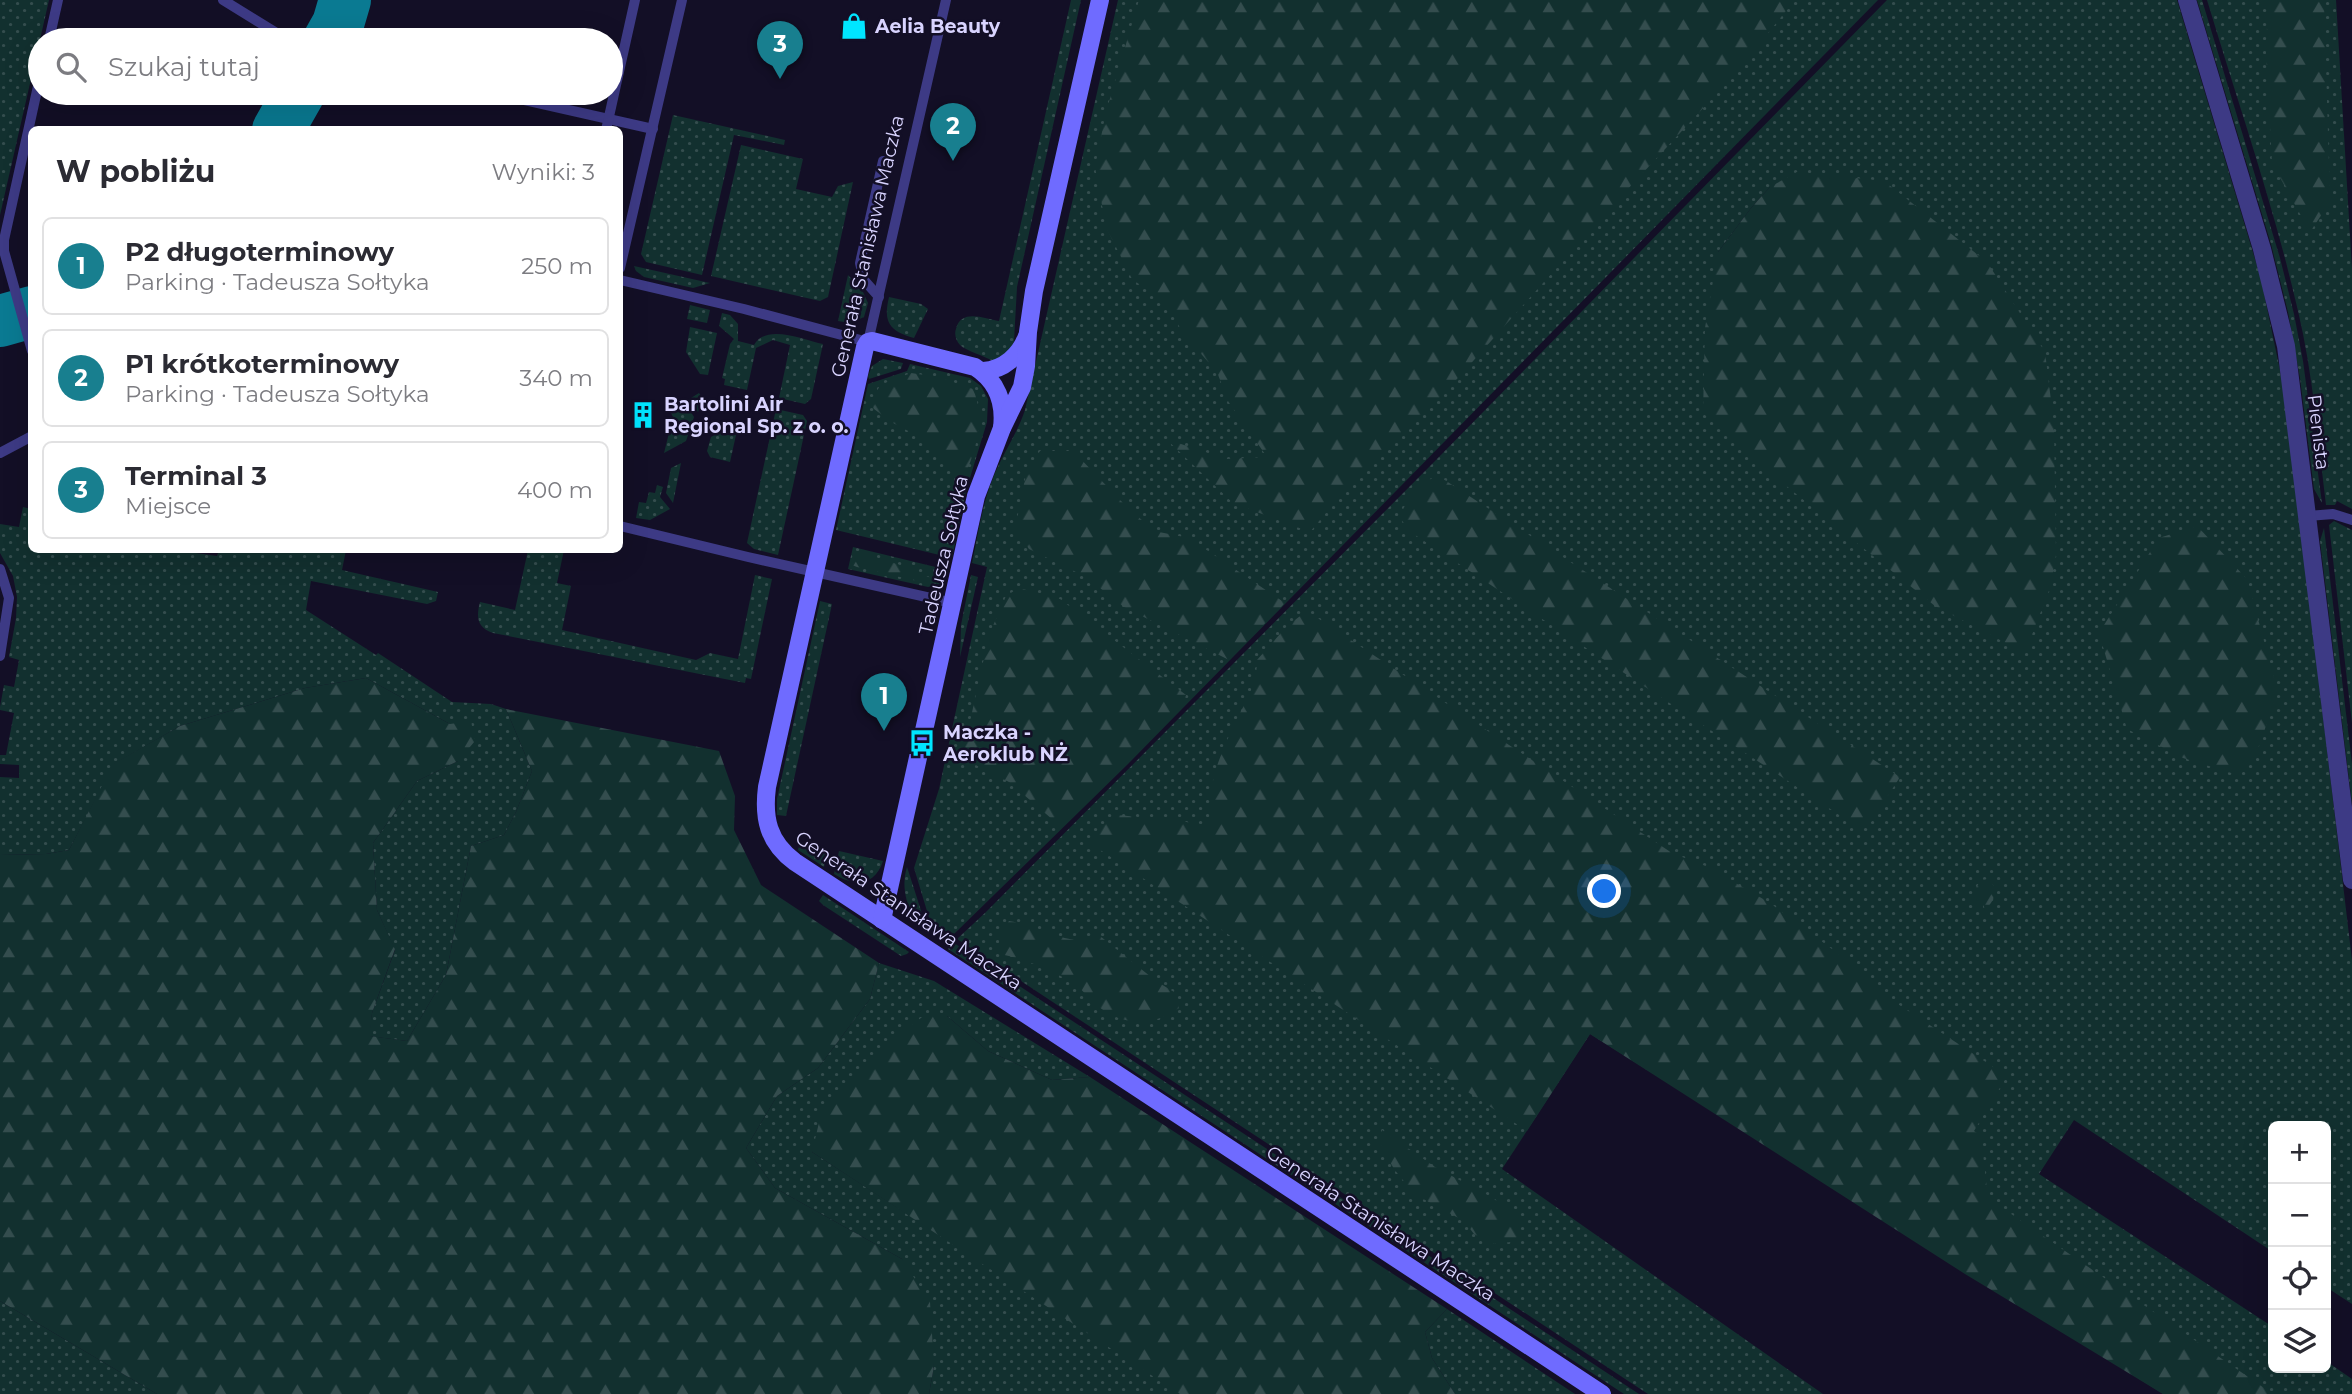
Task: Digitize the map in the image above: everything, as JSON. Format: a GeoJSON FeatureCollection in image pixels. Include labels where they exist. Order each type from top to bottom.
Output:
{"type":"FeatureCollection","features":[{"type":"Feature","properties":{"kind":"street","name":"Tadeusza Sołtyka"},"geometry":{"type":"LineString","coordinates":[[882,920],[976,496],[1021,387],[1026,366],[1034,291],[1100,0]]}},
{"type":"Feature","properties":{"kind":"street","name":"Pienista"},"geometry":{"type":"LineString","coordinates":[[2187,0],[2279,313],[2291,377],[2352,880]]}},
{"type":"Feature","properties":{"kind":"street"},"geometry":{"type":"LineString","coordinates":[[983,372],[997,369],[1013,358],[1024,344],[1028,332]]}},
{"type":"Feature","properties":{"kind":"street"},"geometry":{"type":"LineString","coordinates":[[868,342],[969,364],[983,372],[999,394],[1002,428]]}},
{"type":"Feature","properties":{"kind":"street","name":"Generała Stanisława Maczka"},"geometry":{"type":"LineString","coordinates":[[868,342],[862,353],[767,787],[766,822],[776,845],[785,855],[882,920],[1602,1394]]}},
{"type":"Feature","properties":{"kind":"lane"},"geometry":{"type":"LineString","coordinates":[[52,28],[58,0]]}},
{"type":"Feature","properties":{"kind":"lane"},"geometry":{"type":"LineString","coordinates":[[223,0],[268,28]]}},
{"type":"Feature","properties":{"kind":"lane"},"geometry":{"type":"LineString","coordinates":[[623,55],[635,0]]}},
{"type":"Feature","properties":{"kind":"lane"},"geometry":{"type":"LineString","coordinates":[[623,255],[682,0]]}},
{"type":"Feature","properties":{"kind":"lane","name":"Generała Stanisława Maczka"},"geometry":{"type":"LineString","coordinates":[[868,342],[946,0]]}},
{"type":"Feature","properties":{"kind":"lane"},"geometry":{"type":"LineString","coordinates":[[29,126],[34,105]]}},
{"type":"Feature","properties":{"kind":"lane"},"geometry":{"type":"LineString","coordinates":[[538,105],[608,124],[653,129]]}},
{"type":"Feature","properties":{"kind":"lane"},"geometry":{"type":"LineString","coordinates":[[608,124],[612,105]]}},
{"type":"Feature","properties":{"kind":"lane"},"geometry":{"type":"LineString","coordinates":[[28,131],[4,240],[4,251],[28,337]]}},
{"type":"Feature","properties":{"kind":"lane"},"geometry":{"type":"LineString","coordinates":[[879,297],[864,280],[860,263],[883,161]]}},
{"type":"Feature","properties":{"kind":"lane"},"geometry":{"type":"LineString","coordinates":[[623,281],[868,342]]}},
{"type":"Feature","properties":{"kind":"lane"},"geometry":{"type":"LineString","coordinates":[[0,453],[28,438]]}},
{"type":"Feature","properties":{"kind":"lane"},"geometry":{"type":"LineString","coordinates":[[2308,516],[2333,514],[2352,520]]}},
{"type":"Feature","properties":{"kind":"lane"},"geometry":{"type":"LineString","coordinates":[[623,527],[953,603]]}},
{"type":"Feature","properties":{"kind":"lane"},"geometry":{"type":"LineString","coordinates":[[0,569],[9,598],[0,656]]}},
{"type":"Feature","properties":{"kind":"green space"},"geometry":{"type":"Polygon","coordinates":[[[0,0],[49,0],[43,28],[28,28],[28,92],[0,215],[0,0]]]}},
{"type":"Feature","properties":{"kind":"green space"},"geometry":{"type":"Polygon","coordinates":[[[1071,0],[1081,0],[1017,287],[1014,341],[1012,348],[995,362],[960,345],[955,331],[959,323],[968,317],[999,321],[1071,0]]]}},
{"type":"Feature","properties":{"kind":"green space"},"geometry":{"type":"Polygon","coordinates":[[[1118,0],[1878,0],[1128,764],[954,934],[950,934],[930,921],[914,868],[939,789],[987,567],[972,563],[983,509],[993,478],[1025,410],[1118,0]]]}},
{"type":"Feature","properties":{"kind":"green space"},"geometry":{"type":"Polygon","coordinates":[[[1139,0],[1795,0],[1733,76],[1439,399],[1364,467],[1310,532],[1233,503],[1166,439],[1226,459],[1267,457],[1228,401],[1217,372],[1182,332],[1168,305],[1132,279],[1106,227],[1095,167],[1106,112],[1139,0]]]}},
{"type":"Feature","properties":{"kind":"green space"},"geometry":{"type":"Polygon","coordinates":[[[1887,0],[2177,0],[2261,279],[2283,385],[2352,960],[2352,1304],[2331,1290],[2331,1121],[2268,1121],[2268,1249],[2074,1120],[2039,1174],[2268,1324],[2268,1373],[2331,1373],[2331,1364],[2352,1379],[2352,1394],[2163,1394],[1590,1034],[1502,1169],[1823,1394],[1648,1394],[957,939],[1436,460],[1887,0]],[[1770,187],[1718,252],[2053,478],[2054,425],[1770,187]]]}},
{"type":"Feature","properties":{"kind":"green space"},"geometry":{"type":"Polygon","coordinates":[[[2197,0],[2202,0],[2280,258],[2294,314],[2322,503],[2314,489],[2300,378],[2288,312],[2271,244],[2197,0]]]}},
{"type":"Feature","properties":{"kind":"green space"},"geometry":{"type":"Polygon","coordinates":[[[2207,0],[2336,0],[2352,269],[2352,509],[2337,501],[2335,505],[2326,505],[2311,383],[2298,311],[2267,194],[2207,0]]]}},
{"type":"Feature","properties":{"kind":"green space"},"geometry":{"type":"Polygon","coordinates":[[[2268,0],[2324,0],[2330,202],[2310,232],[2272,163],[2266,53],[2268,0]]]}},
{"type":"Feature","properties":{"kind":"green space"},"geometry":{"type":"Polygon","coordinates":[[[673,115],[785,140],[784,145],[734,135],[702,275],[646,262],[641,254],[673,115]]]}},
{"type":"Feature","properties":{"kind":"green space"},"geometry":{"type":"Polygon","coordinates":[[[741,145],[803,159],[796,189],[832,197],[838,186],[853,182],[828,297],[820,301],[711,276],[741,145]]]}},
{"type":"Feature","properties":{"kind":"green space"},"geometry":{"type":"Polygon","coordinates":[[[1797,172],[1884,181],[1987,262],[2045,352],[2054,425],[2056,555],[2050,588],[2025,653],[1935,606],[1759,464],[1703,413],[1705,328],[1718,252],[1770,187],[1797,172]]]}},
{"type":"Feature","properties":{"kind":"green space"},"geometry":{"type":"Polygon","coordinates":[[[634,266],[710,283],[693,288],[644,277],[634,266]]]}},
{"type":"Feature","properties":{"kind":"green space"},"geometry":{"type":"Polygon","coordinates":[[[848,275],[863,292],[868,303],[864,317],[851,323],[838,321],[848,275]]]}},
{"type":"Feature","properties":{"kind":"green space"},"geometry":{"type":"Polygon","coordinates":[[[889,297],[921,304],[928,309],[914,338],[899,332],[890,324],[887,313],[889,297]]]}},
{"type":"Feature","properties":{"kind":"green space"},"geometry":{"type":"Polygon","coordinates":[[[690,305],[710,310],[707,323],[687,319],[690,305]]]}},
{"type":"Feature","properties":{"kind":"green space"},"geometry":{"type":"Polygon","coordinates":[[[722,313],[730,315],[738,324],[738,341],[754,345],[760,338],[776,334],[823,344],[811,399],[805,404],[779,398],[790,345],[773,340],[756,348],[747,390],[724,385],[725,379],[722,378],[730,344],[734,339],[719,326],[722,313]]]}},
{"type":"Feature","properties":{"kind":"green space"},"geometry":{"type":"Polygon","coordinates":[[[690,327],[717,333],[708,375],[700,374],[686,352],[690,327]]]}},
{"type":"Feature","properties":{"kind":"green space"},"geometry":{"type":"Polygon","coordinates":[[[883,359],[903,363],[901,369],[869,379],[872,366],[883,359]]]}},
{"type":"Feature","properties":{"kind":"green space"},"geometry":{"type":"Polygon","coordinates":[[[910,364],[970,378],[981,386],[988,399],[987,422],[966,491],[952,558],[836,530],[868,384],[907,371],[910,364]]]}},
{"type":"Feature","properties":{"kind":"green space"},"geometry":{"type":"Polygon","coordinates":[[[911,373],[938,377],[973,389],[979,412],[978,434],[964,478],[959,479],[912,433],[893,423],[871,404],[880,385],[911,373]]]}},
{"type":"Feature","properties":{"kind":"green space"},"geometry":{"type":"Polygon","coordinates":[[[699,393],[703,399],[698,412],[692,402],[687,406],[694,417],[686,441],[664,453],[673,417],[670,411],[699,393]]]}},
{"type":"Feature","properties":{"kind":"green space"},"geometry":{"type":"Polygon","coordinates":[[[776,409],[803,415],[807,421],[778,555],[754,549],[747,543],[776,409]]]}},
{"type":"Feature","properties":{"kind":"green space"},"geometry":{"type":"Polygon","coordinates":[[[725,429],[731,429],[736,435],[730,462],[710,457],[707,451],[711,437],[725,429]]]}},
{"type":"Feature","properties":{"kind":"green space"},"geometry":{"type":"Polygon","coordinates":[[[1040,451],[1073,451],[1154,531],[1189,538],[1285,603],[1229,660],[1124,607],[1086,577],[1029,549],[1015,529],[1026,474],[1040,451]]]}},
{"type":"Feature","properties":{"kind":"green space"},"geometry":{"type":"Polygon","coordinates":[[[681,463],[673,503],[666,493],[671,468],[681,463]]]}},
{"type":"Feature","properties":{"kind":"green space"},"geometry":{"type":"Polygon","coordinates":[[[1437,475],[1900,777],[1871,822],[1856,826],[1409,531],[1399,516],[1415,489],[1437,475]]]}},
{"type":"Feature","properties":{"kind":"green space"},"geometry":{"type":"Polygon","coordinates":[[[657,485],[663,487],[660,497],[670,509],[650,520],[636,518],[639,502],[646,503],[649,492],[655,493],[657,485]]]}},
{"type":"Feature","properties":{"kind":"green space"},"geometry":{"type":"Polygon","coordinates":[[[23,507],[28,508],[28,553],[196,553],[217,556],[218,553],[345,553],[342,570],[438,592],[436,601],[427,604],[311,581],[306,610],[452,702],[491,704],[506,709],[532,771],[504,835],[471,846],[446,975],[407,1041],[369,1036],[372,1013],[395,950],[377,910],[373,843],[417,781],[458,761],[450,724],[366,678],[305,688],[180,726],[114,764],[69,850],[46,854],[0,855],[0,777],[19,778],[19,765],[0,764],[0,755],[6,755],[14,713],[0,710],[0,707],[4,685],[14,687],[19,660],[9,657],[17,597],[13,576],[0,553],[0,524],[19,527],[23,507]]]}},
{"type":"Feature","properties":{"kind":"green space"},"geometry":{"type":"Polygon","coordinates":[[[2334,521],[2352,530],[2352,723],[2329,525],[2334,521]]]}},
{"type":"Feature","properties":{"kind":"green space"},"geometry":{"type":"Polygon","coordinates":[[[2197,526],[2247,579],[2278,692],[2255,757],[2238,775],[2183,758],[2127,729],[2099,633],[2159,538],[2197,526]]]}},
{"type":"Feature","properties":{"kind":"green space"},"geometry":{"type":"Polygon","coordinates":[[[2324,528],[2352,764],[2352,804],[2320,541],[2324,528]]]}},
{"type":"Feature","properties":{"kind":"green space"},"geometry":{"type":"Polygon","coordinates":[[[853,547],[948,570],[940,584],[928,587],[848,569],[853,547]]]}},
{"type":"Feature","properties":{"kind":"green space"},"geometry":{"type":"Polygon","coordinates":[[[856,551],[938,581],[930,584],[857,567],[852,565],[856,551]]]}},
{"type":"Feature","properties":{"kind":"green space"},"geometry":{"type":"Polygon","coordinates":[[[527,553],[563,553],[557,583],[571,586],[562,630],[696,660],[710,653],[738,659],[755,575],[772,579],[751,679],[746,678],[745,683],[493,633],[479,621],[480,602],[515,610],[527,553]]]}},
{"type":"Feature","properties":{"kind":"green space"},"geometry":{"type":"Polygon","coordinates":[[[971,575],[978,577],[960,657],[961,625],[971,575]]]}},
{"type":"Feature","properties":{"kind":"green space"},"geometry":{"type":"Polygon","coordinates":[[[1019,588],[1060,599],[1186,695],[1183,705],[1160,729],[1060,826],[1009,782],[962,758],[989,635],[1006,596],[1019,588]]]}},
{"type":"Feature","properties":{"kind":"green space"},"geometry":{"type":"Polygon","coordinates":[[[820,601],[832,604],[786,816],[777,815],[777,799],[820,601]]]}},
{"type":"Feature","properties":{"kind":"green space"},"geometry":{"type":"Polygon","coordinates":[[[1307,611],[1672,853],[1708,867],[1770,903],[1840,955],[1872,987],[2007,1076],[1974,1131],[1981,1136],[1988,1198],[2273,1394],[2163,1394],[1965,1274],[1590,1034],[1527,1131],[1091,844],[1099,827],[1118,815],[1187,822],[1203,830],[1210,825],[1212,784],[1224,746],[1251,692],[1257,660],[1288,625],[1307,611]]]}},
{"type":"Feature","properties":{"kind":"green space"},"geometry":{"type":"Polygon","coordinates":[[[366,678],[450,724],[471,721],[475,741],[458,761],[417,781],[373,843],[377,910],[395,949],[372,1013],[370,1036],[407,1041],[446,975],[471,846],[504,835],[516,812],[532,771],[506,709],[719,751],[735,796],[734,830],[761,885],[879,963],[870,999],[818,1068],[777,1096],[746,1148],[775,1188],[902,1259],[930,1302],[934,1366],[929,1394],[157,1394],[0,1301],[0,855],[46,854],[69,850],[113,764],[180,726],[305,688],[366,678]]]}},
{"type":"Feature","properties":{"kind":"green space"},"geometry":{"type":"Polygon","coordinates":[[[800,842],[828,849],[824,867],[798,850],[800,842]]]}},
{"type":"Feature","properties":{"kind":"green space"},"geometry":{"type":"Polygon","coordinates":[[[839,851],[883,861],[869,880],[849,881],[834,874],[839,851]]]}},
{"type":"Feature","properties":{"kind":"green space"},"geometry":{"type":"Polygon","coordinates":[[[907,867],[926,926],[923,930],[913,916],[907,900],[904,884],[907,867]]]}},
{"type":"Feature","properties":{"kind":"green space"},"geometry":{"type":"Polygon","coordinates":[[[1990,879],[1995,892],[1991,903],[1985,910],[1983,904],[1974,909],[1974,891],[1981,880],[1990,879]]]}},
{"type":"Feature","properties":{"kind":"green space"},"geometry":{"type":"Polygon","coordinates":[[[823,895],[909,952],[901,956],[823,905],[819,901],[823,895]]]}},
{"type":"Feature","properties":{"kind":"green space"},"geometry":{"type":"Polygon","coordinates":[[[1009,921],[1070,939],[1086,939],[1095,932],[1156,981],[1174,992],[1179,1008],[1160,1018],[1139,1022],[1109,1014],[1079,987],[1063,977],[1037,965],[1000,954],[999,937],[1009,921]]]}},
{"type":"Feature","properties":{"kind":"green space"},"geometry":{"type":"Polygon","coordinates":[[[954,943],[1639,1394],[1624,1394],[948,949],[954,943]]]}},
{"type":"Feature","properties":{"kind":"green space"},"geometry":{"type":"Polygon","coordinates":[[[879,963],[934,981],[1090,1077],[1052,1080],[988,1051],[947,1016],[812,1152],[1183,1394],[929,1394],[934,1366],[902,1259],[775,1188],[746,1148],[777,1096],[818,1068],[870,999],[879,963]]]}},
{"type":"Feature","properties":{"kind":"green space"},"geometry":{"type":"Polygon","coordinates":[[[928,1013],[947,1016],[988,1051],[1052,1080],[1090,1077],[1447,1309],[1425,1332],[1432,1358],[1455,1394],[1180,1394],[812,1152],[823,1106],[886,1043],[928,1013]]]}},
{"type":"Feature","properties":{"kind":"green space"},"geometry":{"type":"Polygon","coordinates":[[[1382,1130],[1435,1167],[1493,1198],[1520,1220],[1521,1237],[1511,1242],[1494,1244],[1474,1234],[1464,1221],[1414,1194],[1394,1169],[1379,1142],[1382,1130]]]}},
{"type":"Feature","properties":{"kind":"green space"},"geometry":{"type":"Polygon","coordinates":[[[0,1301],[157,1394],[0,1394],[0,1301]]]}},
{"type":"Feature","properties":{"kind":"green space"},"geometry":{"type":"Polygon","coordinates":[[[1447,1309],[1575,1394],[1455,1394],[1432,1358],[1425,1332],[1447,1309]]]}},
{"type":"Feature","properties":{"kind":"taxiway"},"geometry":{"type":"LineString","coordinates":[[336,28],[345,0]]}},
{"type":"Feature","properties":{"kind":"taxiway"},"geometry":{"type":"LineString","coordinates":[[280,126],[292,105]]}},
{"type":"Feature","properties":{"kind":"taxiway"},"geometry":{"type":"LineString","coordinates":[[0,321],[28,313]]}},
{"type":"Feature","properties":{"kind":"place","name":"Aelia Beauty"},"geometry":{"type":"Point","coordinates":[854,26]}},
{"type":"Feature","properties":{"kind":"place","name":"Terminal 3"},"geometry":{"type":"Point","coordinates":[780,79]}},
{"type":"Feature","properties":{"kind":"place","name":"P1 krótkoterminowy"},"geometry":{"type":"Point","coordinates":[953,161]}},
{"type":"Feature","properties":{"kind":"place","name":"Bartolini Air Regional Sp. z o. o."},"geometry":{"type":"Point","coordinates":[643,415]}},
{"type":"Feature","properties":{"kind":"place","name":"P2 długoterminowy"},"geometry":{"type":"Point","coordinates":[884,731]}},
{"type":"Feature","properties":{"kind":"place","name":"Maczka - Aeroklub NŻ"},"geometry":{"type":"Point","coordinates":[922,743]}}]}
